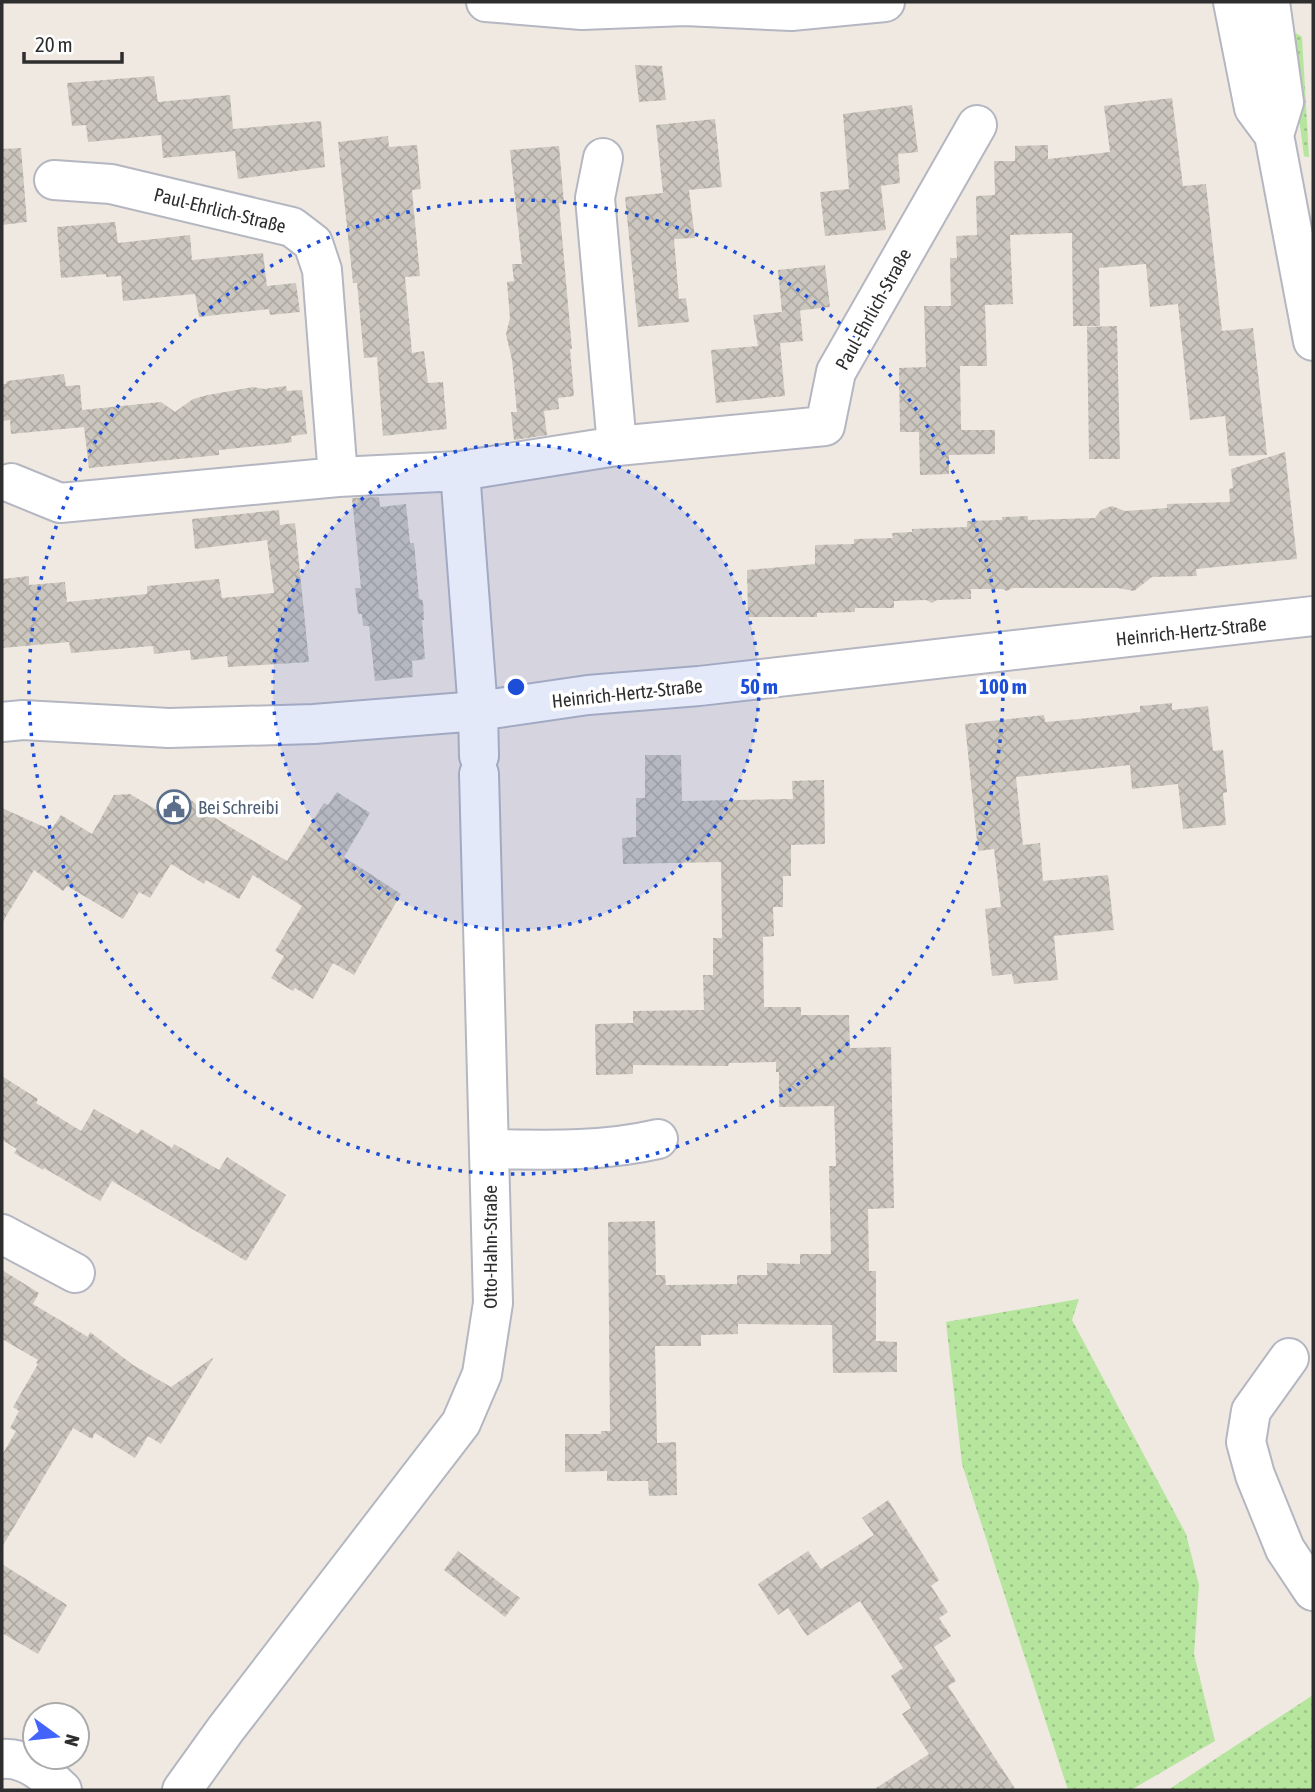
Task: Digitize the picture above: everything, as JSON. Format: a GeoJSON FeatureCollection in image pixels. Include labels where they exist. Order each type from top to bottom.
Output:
{"type":"FeatureCollection","features":[{"type":"Feature","properties":{"kind":"street"},"geometry":{"type":"LineString","coordinates":[[486,2],[582,10],[695,4],[791,10],[886,2]]}},
{"type":"Feature","properties":{"kind":"street"},"geometry":{"type":"LineString","coordinates":[[1233,2],[1254,107],[1274,135],[1313,341]]}},
{"type":"Feature","properties":{"kind":"street"},"geometry":{"type":"LineString","coordinates":[[1270,2],[1284,102],[1274,135]]}},
{"type":"Feature","properties":{"kind":"street","name":"Paul-Ehrlich-Straße"},"geometry":{"type":"LineString","coordinates":[[11,483],[60,503],[338,477],[460,471],[617,446],[825,426],[836,372],[976,125]]}},
{"type":"Feature","properties":{"kind":"street"},"geometry":{"type":"LineString","coordinates":[[603,158],[595,198],[617,446]]}},
{"type":"Feature","properties":{"kind":"street","name":"Paul-Ehrlich-Straße"},"geometry":{"type":"LineString","coordinates":[[54,180],[111,184],[292,227],[313,243],[322,270],[338,477]]}},
{"type":"Feature","properties":{"kind":"street"},"geometry":{"type":"LineString","coordinates":[[460,471],[478,710]]}},
{"type":"Feature","properties":{"kind":"street","name":"Heinrich-Hertz-Straße"},"geometry":{"type":"LineString","coordinates":[[9,718],[169,729],[314,724],[478,710],[588,695],[698,686],[1313,616]]}},
{"type":"Feature","properties":{"kind":"street","name":"Otto-Hahn-Straße"},"geometry":{"type":"LineString","coordinates":[[182,1790],[461,1423],[482,1374],[493,1303],[478,710]]}},
{"type":"Feature","properties":{"kind":"street"},"geometry":{"type":"LineString","coordinates":[[490,1149],[603,1148],[629,1146],[658,1139]]}},
{"type":"Feature","properties":{"kind":"street"},"geometry":{"type":"LineString","coordinates":[[2,1234],[75,1273]]}},
{"type":"Feature","properties":{"kind":"street"},"geometry":{"type":"LineString","coordinates":[[1289,1358],[1251,1411],[1246,1442],[1255,1475],[1285,1549],[1313,1591]]}},
{"type":"Feature","properties":{"kind":"street"},"geometry":{"type":"LineString","coordinates":[[2,1759],[12,1758],[35,1768],[62,1790]]}},
{"type":"Feature","properties":{"kind":"green space"},"geometry":{"type":"Polygon","coordinates":[[[1296,33],[1302,37],[1309,157],[1304,156],[1288,37],[1296,33]]]}},
{"type":"Feature","properties":{"kind":"green space"},"geometry":{"type":"Polygon","coordinates":[[[1079,1299],[1072,1320],[1186,1534],[1199,1585],[1194,1654],[1215,1741],[1131,1790],[1068,1790],[962,1464],[946,1322],[1079,1299]]]}},
{"type":"Feature","properties":{"kind":"green space"},"geometry":{"type":"Polygon","coordinates":[[[1313,1695],[1313,1790],[1168,1790],[1313,1695]]]}},
{"type":"Feature","properties":{"kind":"building"},"geometry":{"type":"Polygon","coordinates":[[[635,65],[662,66],[666,100],[639,102],[635,65]]]}},
{"type":"Feature","properties":{"kind":"building"},"geometry":{"type":"Polygon","coordinates":[[[154,76],[158,102],[230,95],[233,129],[321,121],[325,167],[238,179],[235,151],[163,158],[161,135],[88,142],[86,125],[72,126],[67,83],[154,76]]]}},
{"type":"Feature","properties":{"kind":"building"},"geometry":{"type":"Polygon","coordinates":[[[1172,98],[1183,186],[1206,184],[1222,331],[1253,328],[1267,455],[1229,456],[1225,416],[1190,420],[1178,304],[1150,307],[1146,264],[1099,268],[1100,326],[1073,326],[1072,233],[1010,235],[1013,304],[985,305],[987,366],[960,366],[961,430],[995,430],[995,454],[949,455],[949,474],[920,475],[919,432],[900,432],[899,368],[926,367],[924,306],[951,306],[950,258],[957,258],[956,236],[977,235],[976,196],[995,195],[994,161],[1015,161],[1015,146],[1048,145],[1048,159],[1110,152],[1104,106],[1172,98]]]}},
{"type":"Feature","properties":{"kind":"building"},"geometry":{"type":"Polygon","coordinates":[[[912,105],[918,152],[898,154],[900,183],[881,186],[886,230],[825,236],[820,192],[849,189],[843,114],[912,105]]]}},
{"type":"Feature","properties":{"kind":"building"},"geometry":{"type":"Polygon","coordinates":[[[715,119],[722,187],[689,190],[695,238],[674,239],[679,299],[686,298],[689,322],[638,327],[625,197],[663,193],[656,125],[715,119]]]}},
{"type":"Feature","properties":{"kind":"building"},"geometry":{"type":"Polygon","coordinates":[[[388,136],[389,147],[417,145],[421,189],[412,190],[420,276],[405,277],[412,353],[424,351],[428,383],[443,382],[447,429],[383,436],[377,357],[364,358],[338,142],[388,136]]]}},
{"type":"Feature","properties":{"kind":"building"},"geometry":{"type":"Polygon","coordinates":[[[559,146],[564,203],[559,203],[574,396],[558,398],[559,409],[544,411],[547,435],[514,440],[511,412],[517,412],[512,360],[506,334],[510,318],[507,282],[514,281],[512,264],[522,264],[510,150],[559,146]]]}},
{"type":"Feature","properties":{"kind":"building"},"geometry":{"type":"Polygon","coordinates":[[[21,148],[27,222],[2,225],[2,149],[21,148]]]}},
{"type":"Feature","properties":{"kind":"building"},"geometry":{"type":"Polygon","coordinates":[[[115,222],[118,243],[190,235],[192,260],[263,253],[267,286],[296,283],[300,312],[270,315],[269,309],[199,317],[195,294],[123,301],[121,276],[106,277],[106,274],[61,278],[57,227],[115,222]]]}},
{"type":"Feature","properties":{"kind":"building"},"geometry":{"type":"Polygon","coordinates":[[[825,265],[830,307],[800,310],[803,341],[780,343],[785,396],[716,403],[711,350],[758,346],[753,315],[782,312],[778,270],[825,265]]]}},
{"type":"Feature","properties":{"kind":"building"},"geometry":{"type":"Polygon","coordinates":[[[1117,326],[1120,459],[1089,459],[1087,327],[1117,326]]]}},
{"type":"Feature","properties":{"kind":"building"},"geometry":{"type":"Polygon","coordinates":[[[64,374],[66,386],[80,385],[82,410],[161,402],[175,412],[193,399],[208,395],[253,387],[264,389],[286,386],[287,391],[302,390],[307,434],[291,436],[292,442],[219,450],[219,455],[89,468],[84,427],[11,434],[10,420],[2,421],[2,384],[7,381],[64,374]]]}},
{"type":"Feature","properties":{"kind":"building"},"geometry":{"type":"Polygon","coordinates":[[[1285,452],[1297,559],[1196,569],[1197,576],[1152,577],[1134,591],[1118,588],[1012,588],[1007,591],[971,589],[971,599],[937,600],[932,603],[926,600],[894,601],[894,608],[855,608],[855,612],[817,613],[817,617],[748,617],[747,570],[815,564],[815,545],[854,544],[854,539],[893,538],[892,533],[912,532],[912,529],[967,527],[967,521],[1002,520],[1002,517],[1028,516],[1028,520],[1095,518],[1101,510],[1112,506],[1125,511],[1167,508],[1167,504],[1230,502],[1229,489],[1233,488],[1231,469],[1285,452]]]}},
{"type":"Feature","properties":{"kind":"building"},"geometry":{"type":"Polygon","coordinates":[[[379,497],[380,507],[406,504],[410,543],[414,543],[419,598],[423,601],[425,659],[412,661],[413,677],[375,681],[369,626],[363,626],[362,614],[358,614],[355,588],[361,588],[352,498],[379,497]]]}},
{"type":"Feature","properties":{"kind":"building"},"geometry":{"type":"Polygon","coordinates":[[[279,510],[280,525],[295,523],[309,662],[228,667],[227,656],[191,660],[190,650],[154,654],[153,646],[71,653],[69,642],[2,648],[2,579],[29,576],[29,585],[65,582],[67,602],[147,594],[147,586],[219,579],[222,598],[274,593],[267,540],[195,549],[192,519],[279,510]]]}},
{"type":"Feature","properties":{"kind":"building"},"geometry":{"type":"Polygon","coordinates":[[[1172,703],[1172,710],[1208,706],[1213,751],[1223,750],[1227,792],[1223,793],[1226,825],[1183,829],[1178,784],[1132,789],[1130,765],[1016,777],[1023,845],[1040,843],[1043,881],[1108,875],[1114,930],[1054,936],[1058,980],[1014,984],[1012,974],[992,976],[985,909],[1001,907],[994,849],[978,851],[965,724],[1044,715],[1045,722],[1079,719],[1140,712],[1140,706],[1172,703]]]}},
{"type":"Feature","properties":{"kind":"building"},"geometry":{"type":"Polygon","coordinates":[[[645,755],[681,755],[682,801],[793,799],[792,781],[824,780],[825,844],[791,845],[791,876],[783,876],[783,907],[773,907],[774,936],[763,937],[764,1007],[801,1007],[801,1015],[849,1015],[850,1048],[891,1047],[894,1208],[868,1209],[869,1271],[876,1271],[876,1341],[897,1342],[897,1372],[833,1373],[832,1325],[738,1324],[738,1334],[701,1335],[701,1346],[655,1346],[657,1443],[676,1442],[677,1495],[649,1496],[648,1481],[607,1481],[607,1471],[565,1472],[565,1434],[601,1434],[601,1431],[610,1431],[608,1222],[655,1221],[656,1275],[665,1275],[666,1285],[737,1284],[737,1275],[767,1275],[767,1263],[800,1264],[800,1254],[831,1254],[829,1166],[836,1166],[834,1106],[779,1107],[779,1072],[776,1072],[776,1062],[729,1063],[728,1066],[633,1065],[633,1074],[596,1075],[595,1024],[633,1023],[633,1011],[704,1010],[703,975],[713,975],[713,938],[722,938],[721,862],[623,864],[622,838],[636,837],[636,798],[645,798],[645,755]]]}},
{"type":"Feature","properties":{"kind":"building"},"geometry":{"type":"Polygon","coordinates":[[[337,792],[370,813],[344,857],[401,894],[354,975],[333,963],[313,999],[271,978],[284,956],[275,951],[302,906],[253,875],[239,899],[206,880],[204,884],[171,864],[150,898],[139,892],[123,919],[67,886],[63,891],[34,870],[2,923],[2,808],[51,830],[61,815],[92,834],[114,795],[130,794],[177,822],[190,799],[205,812],[287,861],[324,803],[328,805],[337,792]]]}},
{"type":"Feature","properties":{"kind":"building"},"geometry":{"type":"Polygon","coordinates":[[[2,1076],[38,1099],[36,1103],[81,1131],[94,1109],[138,1134],[141,1129],[172,1148],[174,1144],[219,1170],[227,1157],[286,1195],[246,1261],[112,1181],[100,1201],[14,1153],[17,1149],[2,1140],[2,1076]]]}},
{"type":"Feature","properties":{"kind":"building"},"geometry":{"type":"Polygon","coordinates":[[[2,1270],[39,1293],[33,1304],[88,1337],[90,1332],[133,1365],[171,1387],[214,1357],[161,1444],[148,1436],[135,1458],[95,1433],[92,1439],[73,1428],[2,1547],[2,1455],[16,1431],[10,1428],[19,1411],[13,1407],[38,1360],[2,1339],[2,1270]]]}},
{"type":"Feature","properties":{"kind":"building"},"geometry":{"type":"Polygon","coordinates":[[[888,1500],[939,1580],[931,1586],[948,1612],[939,1618],[951,1636],[934,1647],[956,1681],[948,1686],[1016,1790],[873,1790],[929,1754],[902,1714],[911,1708],[891,1676],[903,1668],[860,1601],[807,1636],[788,1608],[778,1615],[758,1584],[808,1551],[821,1569],[874,1535],[862,1518],[888,1500]]]}},
{"type":"Feature","properties":{"kind":"building"},"geometry":{"type":"Polygon","coordinates":[[[458,1551],[520,1598],[505,1617],[444,1570],[458,1551]]]}},
{"type":"Feature","properties":{"kind":"building"},"geometry":{"type":"Polygon","coordinates":[[[2,1564],[67,1605],[38,1654],[2,1633],[2,1564]]]}},
{"type":"Feature","properties":{"kind":"place","name":"Bei Schreibi"},"geometry":{"type":"Point","coordinates":[174,807]}}]}
